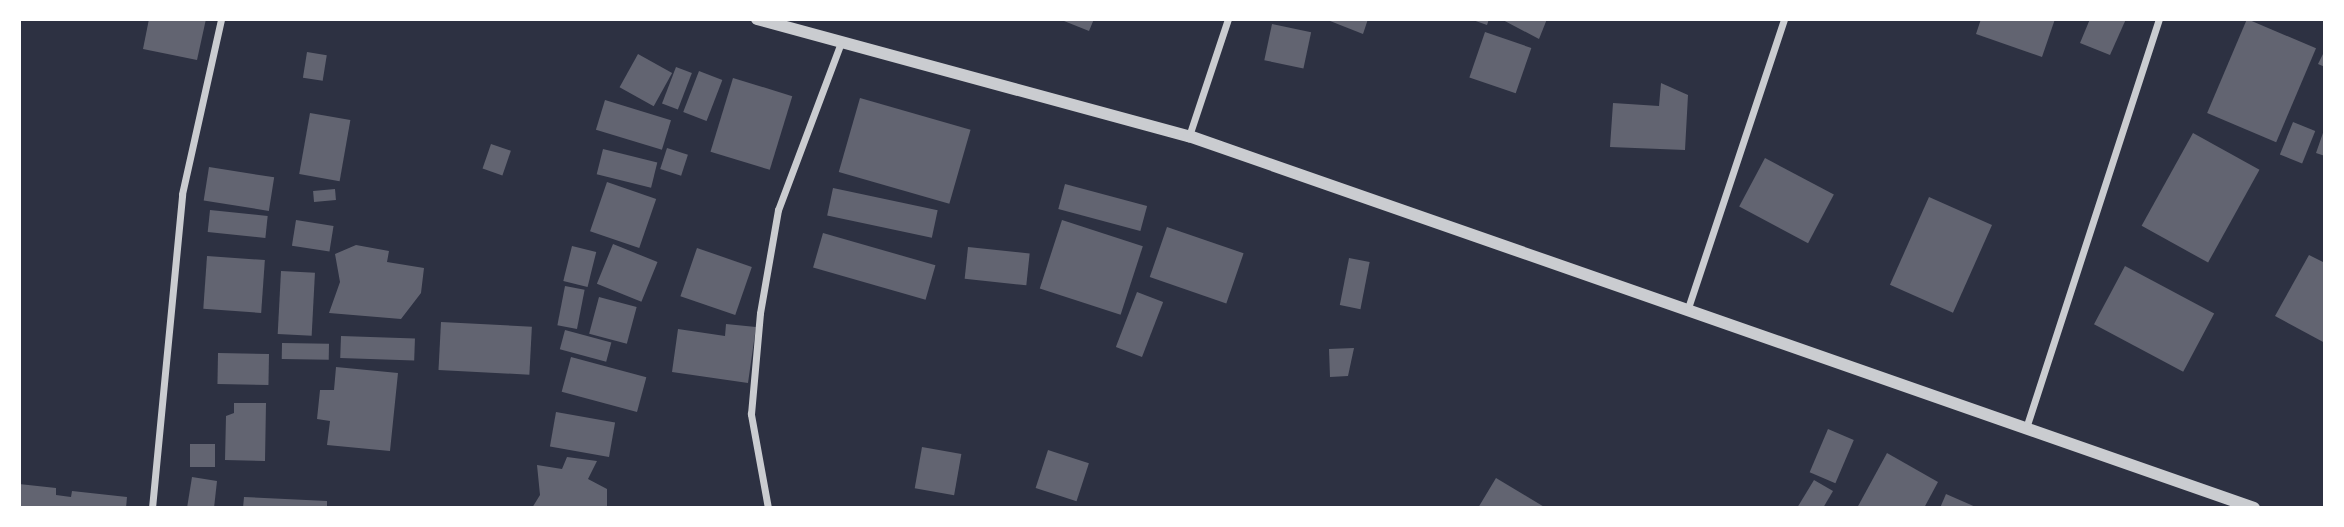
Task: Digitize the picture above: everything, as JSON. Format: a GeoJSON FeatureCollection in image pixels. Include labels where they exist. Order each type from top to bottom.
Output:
{"type":"FeatureCollection","features":[{"type":"Feature","properties":{"kind":"street"},"geometry":{"type":"LineString","coordinates":[[152,508],[182,194],[221,19]]}},
{"type":"Feature","properties":{"kind":"street"},"geometry":{"type":"LineString","coordinates":[[757,19],[1189,136],[2254,508]]}},
{"type":"Feature","properties":{"kind":"street"},"geometry":{"type":"LineString","coordinates":[[1189,136],[1228,19]]}},
{"type":"Feature","properties":{"kind":"street"},"geometry":{"type":"LineString","coordinates":[[1687,311],[1784,19]]}},
{"type":"Feature","properties":{"kind":"street"},"geometry":{"type":"LineString","coordinates":[[2026,428],[2160,19]]}},
{"type":"Feature","properties":{"kind":"street"},"geometry":{"type":"LineString","coordinates":[[768,508],[751,414],[760,313],[778,210],[841,42]]}},
{"type":"Feature","properties":{"kind":"building"},"geometry":{"type":"Polygon","coordinates":[[[149,19],[206,19],[197,60],[143,49],[149,19]]]}},
{"type":"Feature","properties":{"kind":"building"},"geometry":{"type":"Polygon","coordinates":[[[1059,19],[1094,19],[1089,31],[1059,19]]]}},
{"type":"Feature","properties":{"kind":"building"},"geometry":{"type":"Polygon","coordinates":[[[1325,19],[1368,19],[1363,34],[1325,19]]]}},
{"type":"Feature","properties":{"kind":"building"},"geometry":{"type":"Polygon","coordinates":[[[1470,19],[1489,19],[1487,25],[1470,19]]]}},
{"type":"Feature","properties":{"kind":"building"},"geometry":{"type":"Polygon","coordinates":[[[1501,19],[1547,19],[1539,39],[1501,19]]]}},
{"type":"Feature","properties":{"kind":"building"},"geometry":{"type":"Polygon","coordinates":[[[1981,19],[2055,19],[2042,57],[1976,34],[1981,19]]]}},
{"type":"Feature","properties":{"kind":"building"},"geometry":{"type":"Polygon","coordinates":[[[2090,19],[2126,19],[2110,55],[2080,43],[2090,19]]]}},
{"type":"Feature","properties":{"kind":"building"},"geometry":{"type":"Polygon","coordinates":[[[2247,19],[2316,48],[2276,142],[2207,113],[2247,19]]]}},
{"type":"Feature","properties":{"kind":"building"},"geometry":{"type":"Polygon","coordinates":[[[1272,24],[1311,32],[1303,69],[1264,60],[1272,24]]]}},
{"type":"Feature","properties":{"kind":"building"},"geometry":{"type":"Polygon","coordinates":[[[1485,32],[1531,48],[1516,93],[1469,77],[1485,32]]]}},
{"type":"Feature","properties":{"kind":"building"},"geometry":{"type":"Polygon","coordinates":[[[2325,50],[2325,67],[2318,64],[2325,50]]]}},
{"type":"Feature","properties":{"kind":"building"},"geometry":{"type":"Polygon","coordinates":[[[307,52],[327,55],[323,81],[303,78],[307,52]]]}},
{"type":"Feature","properties":{"kind":"building"},"geometry":{"type":"Polygon","coordinates":[[[638,54],[672,73],[654,106],[620,87],[638,54]]]}},
{"type":"Feature","properties":{"kind":"building"},"geometry":{"type":"Polygon","coordinates":[[[676,67],[692,73],[678,110],[662,103],[676,67]]]}},
{"type":"Feature","properties":{"kind":"building"},"geometry":{"type":"Polygon","coordinates":[[[699,71],[722,80],[707,121],[683,112],[699,71]]]}},
{"type":"Feature","properties":{"kind":"building"},"geometry":{"type":"Polygon","coordinates":[[[733,78],[792,96],[770,170],[710,152],[733,78]]]}},
{"type":"Feature","properties":{"kind":"building"},"geometry":{"type":"Polygon","coordinates":[[[1661,83],[1688,95],[1685,150],[1610,147],[1613,103],[1659,106],[1661,83]]]}},
{"type":"Feature","properties":{"kind":"building"},"geometry":{"type":"Polygon","coordinates":[[[860,98],[971,130],[949,204],[839,172],[860,98]]]}},
{"type":"Feature","properties":{"kind":"building"},"geometry":{"type":"Polygon","coordinates":[[[605,100],[671,120],[662,150],[596,130],[605,100]]]}},
{"type":"Feature","properties":{"kind":"building"},"geometry":{"type":"Polygon","coordinates":[[[310,113],[350,120],[340,181],[299,174],[310,113]]]}},
{"type":"Feature","properties":{"kind":"building"},"geometry":{"type":"Polygon","coordinates":[[[2293,122],[2315,131],[2302,163],[2280,154],[2293,122]]]}},
{"type":"Feature","properties":{"kind":"building"},"geometry":{"type":"Polygon","coordinates":[[[2325,130],[2325,156],[2316,153],[2325,130]]]}},
{"type":"Feature","properties":{"kind":"building"},"geometry":{"type":"Polygon","coordinates":[[[2193,133],[2259,170],[2208,263],[2142,226],[2193,133]]]}},
{"type":"Feature","properties":{"kind":"building"},"geometry":{"type":"Polygon","coordinates":[[[491,144],[511,151],[502,175],[483,169],[491,144]]]}},
{"type":"Feature","properties":{"kind":"building"},"geometry":{"type":"Polygon","coordinates":[[[667,148],[688,155],[681,176],[660,169],[667,148]]]}},
{"type":"Feature","properties":{"kind":"building"},"geometry":{"type":"Polygon","coordinates":[[[603,149],[657,163],[651,188],[597,174],[603,149]]]}},
{"type":"Feature","properties":{"kind":"building"},"geometry":{"type":"Polygon","coordinates":[[[1765,158],[1834,195],[1808,243],[1739,207],[1765,158]]]}},
{"type":"Feature","properties":{"kind":"building"},"geometry":{"type":"Polygon","coordinates":[[[209,167],[274,177],[269,211],[204,201],[209,167]]]}},
{"type":"Feature","properties":{"kind":"building"},"geometry":{"type":"Polygon","coordinates":[[[607,182],[656,199],[639,248],[590,231],[607,182]]]}},
{"type":"Feature","properties":{"kind":"building"},"geometry":{"type":"Polygon","coordinates":[[[1065,184],[1147,206],[1140,231],[1058,209],[1065,184]]]}},
{"type":"Feature","properties":{"kind":"building"},"geometry":{"type":"Polygon","coordinates":[[[833,188],[938,210],[932,238],[827,215],[833,188]]]}},
{"type":"Feature","properties":{"kind":"building"},"geometry":{"type":"Polygon","coordinates":[[[335,189],[336,200],[314,202],[313,191],[335,189]]]}},
{"type":"Feature","properties":{"kind":"building"},"geometry":{"type":"Polygon","coordinates":[[[1929,197],[1992,225],[1953,313],[1890,285],[1929,197]]]}},
{"type":"Feature","properties":{"kind":"building"},"geometry":{"type":"Polygon","coordinates":[[[210,210],[268,216],[265,238],[208,232],[210,210]]]}},
{"type":"Feature","properties":{"kind":"building"},"geometry":{"type":"Polygon","coordinates":[[[296,220],[334,226],[329,252],[292,246],[296,220]]]}},
{"type":"Feature","properties":{"kind":"building"},"geometry":{"type":"Polygon","coordinates":[[[1062,220],[1143,246],[1121,315],[1040,288],[1062,220]]]}},
{"type":"Feature","properties":{"kind":"building"},"geometry":{"type":"Polygon","coordinates":[[[1167,227],[1244,253],[1226,303],[1150,277],[1167,227]]]}},
{"type":"Feature","properties":{"kind":"building"},"geometry":{"type":"Polygon","coordinates":[[[823,233],[935,265],[926,300],[813,268],[823,233]]]}},
{"type":"Feature","properties":{"kind":"building"},"geometry":{"type":"Polygon","coordinates":[[[613,244],[658,262],[641,302],[597,284],[613,244]]]}},
{"type":"Feature","properties":{"kind":"building"},"geometry":{"type":"Polygon","coordinates":[[[356,245],[389,251],[387,262],[424,268],[421,293],[401,319],[329,313],[340,282],[335,254],[356,245]]]}},
{"type":"Feature","properties":{"kind":"building"},"geometry":{"type":"Polygon","coordinates":[[[572,246],[596,252],[588,287],[563,281],[572,246]]]}},
{"type":"Feature","properties":{"kind":"building"},"geometry":{"type":"Polygon","coordinates":[[[968,247],[1030,253],[1026,285],[965,279],[968,247]]]}},
{"type":"Feature","properties":{"kind":"building"},"geometry":{"type":"Polygon","coordinates":[[[697,248],[752,267],[735,315],[680,296],[697,248]]]}},
{"type":"Feature","properties":{"kind":"building"},"geometry":{"type":"Polygon","coordinates":[[[2309,255],[2325,263],[2325,343],[2275,316],[2309,255]]]}},
{"type":"Feature","properties":{"kind":"building"},"geometry":{"type":"Polygon","coordinates":[[[207,256],[265,260],[261,313],[203,309],[207,256]]]}},
{"type":"Feature","properties":{"kind":"building"},"geometry":{"type":"Polygon","coordinates":[[[1349,258],[1370,262],[1360,309],[1340,305],[1349,258]]]}},
{"type":"Feature","properties":{"kind":"building"},"geometry":{"type":"Polygon","coordinates":[[[2125,266],[2214,313],[2183,372],[2094,324],[2125,266]]]}},
{"type":"Feature","properties":{"kind":"building"},"geometry":{"type":"Polygon","coordinates":[[[281,271],[315,273],[312,336],[278,334],[281,271]]]}},
{"type":"Feature","properties":{"kind":"building"},"geometry":{"type":"Polygon","coordinates":[[[565,286],[585,290],[577,329],[557,325],[565,286]]]}},
{"type":"Feature","properties":{"kind":"building"},"geometry":{"type":"Polygon","coordinates":[[[1137,292],[1163,302],[1142,357],[1116,347],[1137,292]]]}},
{"type":"Feature","properties":{"kind":"building"},"geometry":{"type":"Polygon","coordinates":[[[599,297],[637,307],[627,344],[589,334],[599,297]]]}},
{"type":"Feature","properties":{"kind":"building"},"geometry":{"type":"Polygon","coordinates":[[[441,322],[532,327],[529,375],[438,370],[441,322]]]}},
{"type":"Feature","properties":{"kind":"building"},"geometry":{"type":"Polygon","coordinates":[[[726,324],[756,327],[748,383],[672,372],[678,329],[725,336],[726,324]]]}},
{"type":"Feature","properties":{"kind":"building"},"geometry":{"type":"Polygon","coordinates":[[[565,330],[611,342],[606,362],[560,349],[565,330]]]}},
{"type":"Feature","properties":{"kind":"building"},"geometry":{"type":"Polygon","coordinates":[[[341,336],[415,339],[414,361],[340,358],[341,336]]]}},
{"type":"Feature","properties":{"kind":"building"},"geometry":{"type":"Polygon","coordinates":[[[282,343],[329,344],[329,360],[282,359],[282,343]]]}},
{"type":"Feature","properties":{"kind":"building"},"geometry":{"type":"Polygon","coordinates":[[[1354,348],[1348,376],[1330,377],[1329,349],[1354,348]]]}},
{"type":"Feature","properties":{"kind":"building"},"geometry":{"type":"Polygon","coordinates":[[[218,353],[269,354],[268,385],[217,384],[218,353]]]}},
{"type":"Feature","properties":{"kind":"building"},"geometry":{"type":"Polygon","coordinates":[[[571,357],[646,377],[637,412],[562,392],[571,357]]]}},
{"type":"Feature","properties":{"kind":"building"},"geometry":{"type":"Polygon","coordinates":[[[336,367],[398,373],[390,451],[327,445],[330,421],[317,419],[320,390],[334,390],[336,367]]]}},
{"type":"Feature","properties":{"kind":"building"},"geometry":{"type":"Polygon","coordinates":[[[234,403],[266,403],[265,461],[225,460],[226,416],[234,413],[234,403]]]}},
{"type":"Feature","properties":{"kind":"building"},"geometry":{"type":"Polygon","coordinates":[[[556,412],[615,422],[609,457],[550,446],[556,412]]]}},
{"type":"Feature","properties":{"kind":"building"},"geometry":{"type":"Polygon","coordinates":[[[1828,429],[1854,440],[1835,483],[1810,472],[1828,429]]]}},
{"type":"Feature","properties":{"kind":"building"},"geometry":{"type":"Polygon","coordinates":[[[190,444],[215,444],[215,467],[190,467],[190,444]]]}},
{"type":"Feature","properties":{"kind":"building"},"geometry":{"type":"Polygon","coordinates":[[[922,447],[961,454],[954,495],[915,488],[922,447]]]}},
{"type":"Feature","properties":{"kind":"building"},"geometry":{"type":"Polygon","coordinates":[[[1048,450],[1089,463],[1077,501],[1036,488],[1048,450]]]}},
{"type":"Feature","properties":{"kind":"building"},"geometry":{"type":"Polygon","coordinates":[[[1887,453],[1938,482],[1924,508],[1857,508],[1887,453]]]}},
{"type":"Feature","properties":{"kind":"building"},"geometry":{"type":"Polygon","coordinates":[[[567,457],[597,461],[588,479],[607,489],[607,508],[532,508],[540,495],[537,465],[562,469],[567,457]]]}},
{"type":"Feature","properties":{"kind":"building"},"geometry":{"type":"Polygon","coordinates":[[[192,477],[217,481],[214,508],[187,508],[192,477]]]}},
{"type":"Feature","properties":{"kind":"building"},"geometry":{"type":"Polygon","coordinates":[[[1496,478],[1546,508],[1478,508],[1496,478]]]}},
{"type":"Feature","properties":{"kind":"building"},"geometry":{"type":"Polygon","coordinates":[[[1814,480],[1833,491],[1823,508],[1797,508],[1814,480]]]}},
{"type":"Feature","properties":{"kind":"building"},"geometry":{"type":"Polygon","coordinates":[[[19,484],[56,488],[56,495],[71,497],[72,491],[127,497],[126,508],[19,508],[19,484]]]}},
{"type":"Feature","properties":{"kind":"building"},"geometry":{"type":"Polygon","coordinates":[[[1946,494],[1978,508],[1940,508],[1946,494]]]}},
{"type":"Feature","properties":{"kind":"building"},"geometry":{"type":"Polygon","coordinates":[[[244,497],[327,501],[327,508],[243,508],[244,497]]]}}]}
